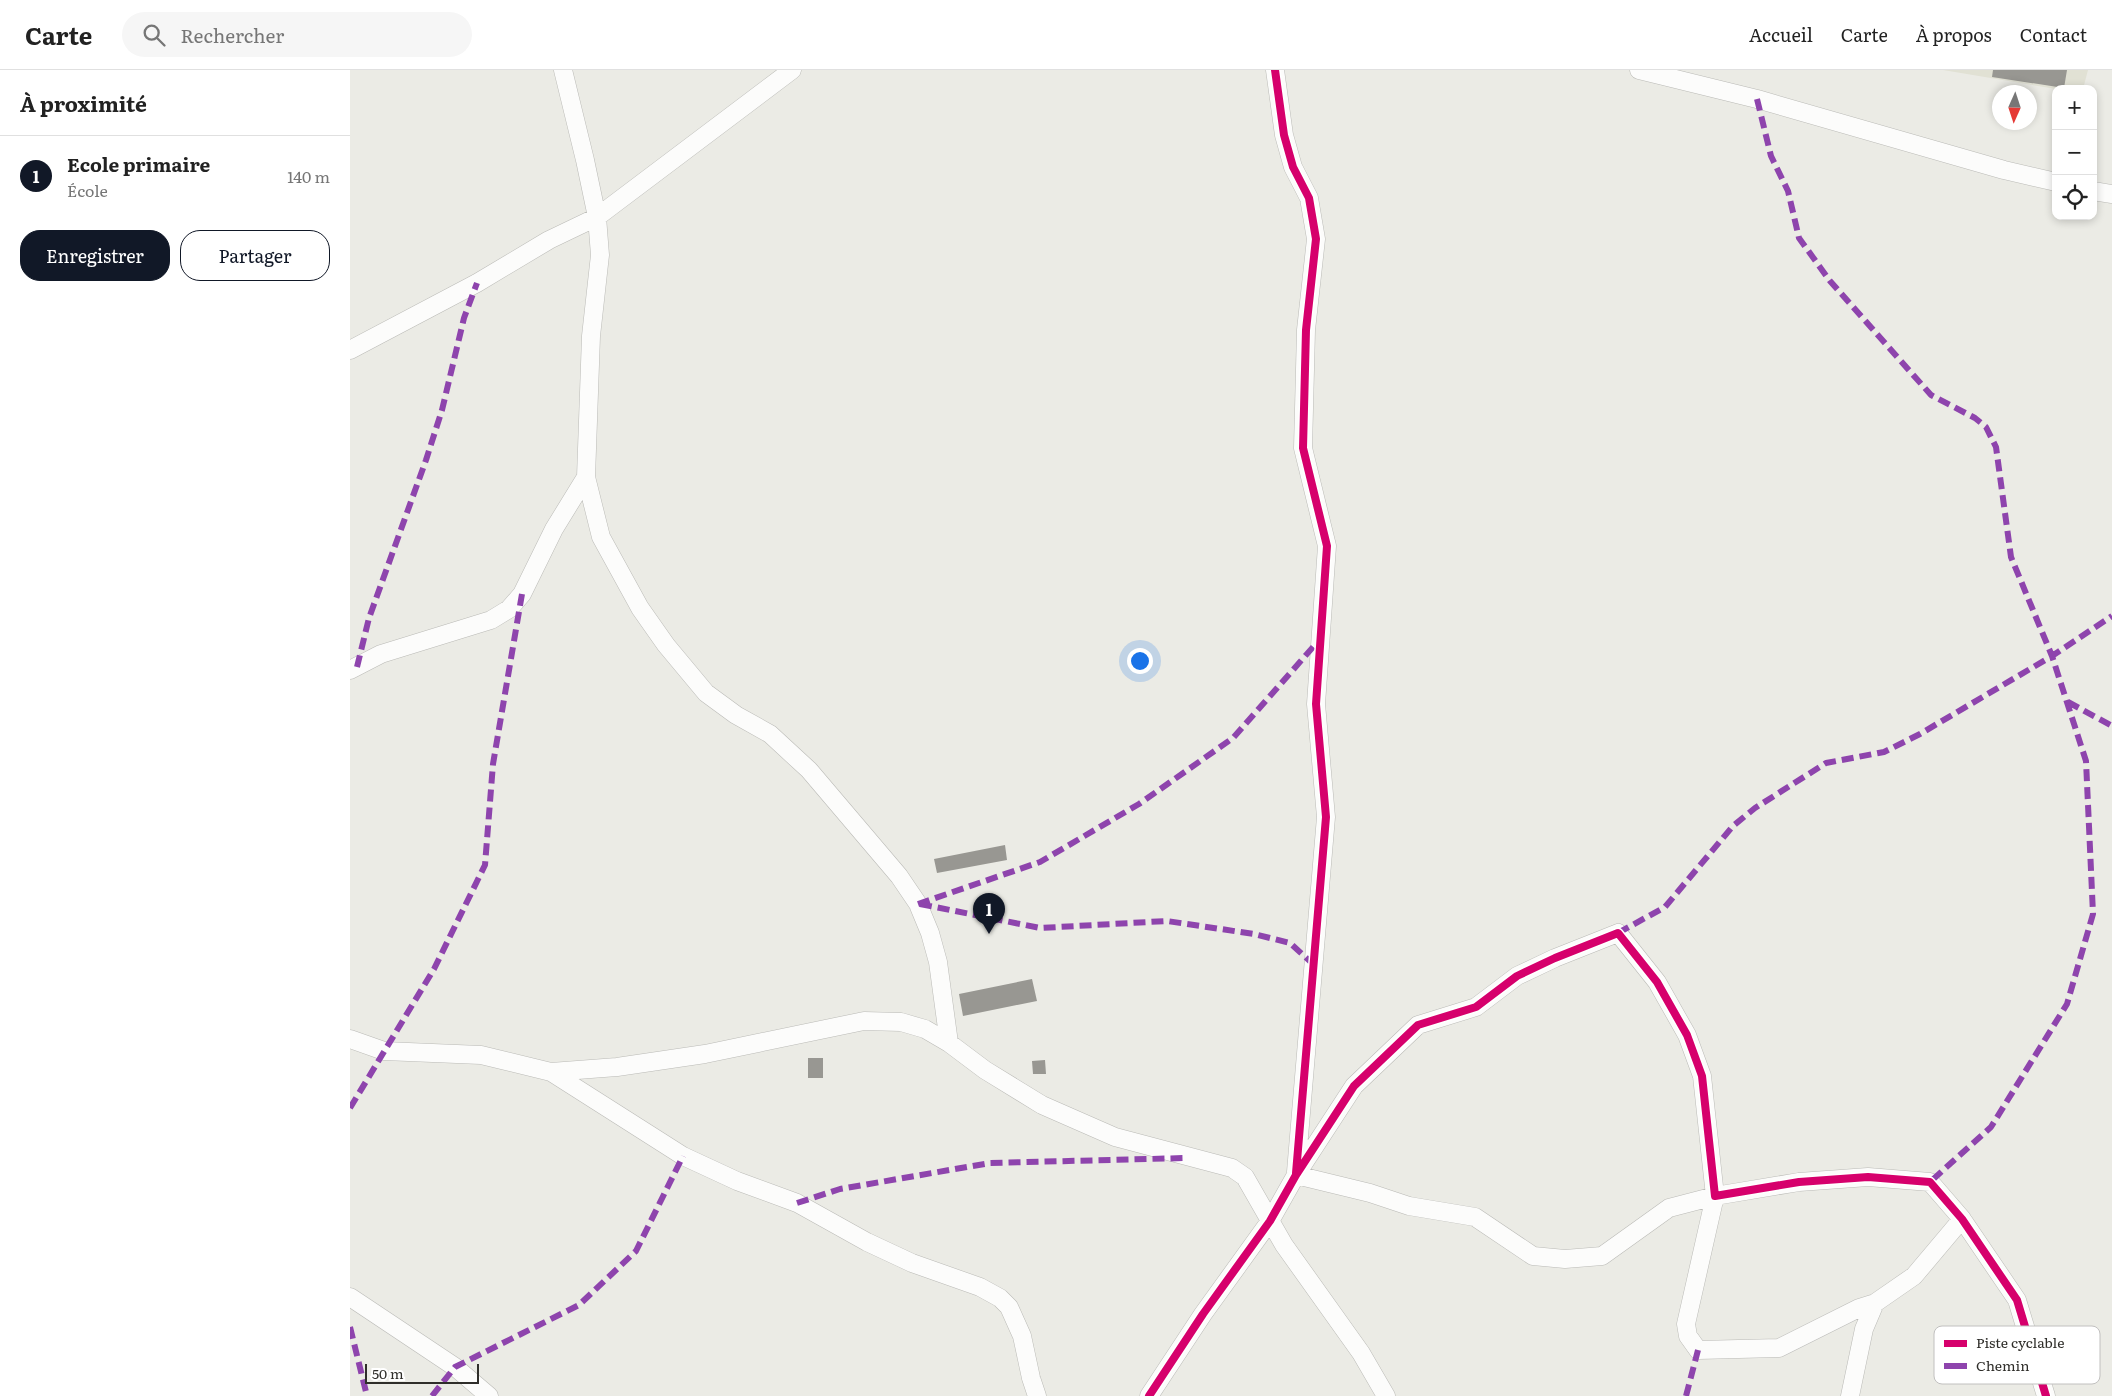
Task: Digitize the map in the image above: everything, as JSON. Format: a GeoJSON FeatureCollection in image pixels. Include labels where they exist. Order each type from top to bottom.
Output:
{"type":"FeatureCollection","features":[{"type":"Feature","properties":{"kind":"street"},"geometry":{"type":"LineString","coordinates":[[563,70],[597,217],[600,255],[590,336],[586,477],[601,537],[624,581],[666,645],[706,693],[736,715],[770,734],[809,770],[899,876],[918,904],[930,933],[938,962],[949,1043]]}},
{"type":"Feature","properties":{"kind":"street"},"geometry":{"type":"LineString","coordinates":[[350,350],[477,283],[549,240],[597,217],[792,70]]}},
{"type":"Feature","properties":{"kind":"street"},"geometry":{"type":"LineString","coordinates":[[1275,70],[1284,135],[1293,167],[1309,198],[1316,239],[1306,330],[1303,448],[1328,546],[1316,704],[1326,817],[1296,1175]]}},
{"type":"Feature","properties":{"kind":"street"},"geometry":{"type":"LineString","coordinates":[[1639,70],[1757,99],[2004,170],[2052,181]]}},
{"type":"Feature","properties":{"kind":"street"},"geometry":{"type":"LineString","coordinates":[[2097,192],[2112,194]]}},
{"type":"Feature","properties":{"kind":"street"},"geometry":{"type":"LineString","coordinates":[[350,670],[381,654],[491,620],[509,609],[522,594],[554,529],[586,477]]}},
{"type":"Feature","properties":{"kind":"street"},"geometry":{"type":"LineString","coordinates":[[1150,1396],[1203,1314],[1270,1221],[1296,1175],[1354,1086],[1418,1025],[1476,1006],[1517,976],[1554,958],[1618,933],[1658,982],[1690,1044],[1702,1076],[1715,1196],[1686,1324],[1688,1336],[1698,1350],[1779,1348],[1859,1308],[1875,1303],[1914,1276],[1962,1218]]}},
{"type":"Feature","properties":{"kind":"street"},"geometry":{"type":"LineString","coordinates":[[350,1039],[384,1051],[481,1055],[551,1072],[617,1067],[705,1054],[864,1021],[902,1022],[925,1029],[949,1043],[984,1070],[1042,1105],[1115,1137],[1232,1168],[1245,1177],[1284,1245],[1361,1353],[1386,1396]]}},
{"type":"Feature","properties":{"kind":"street"},"geometry":{"type":"LineString","coordinates":[[551,1072],[683,1156],[736,1181],[796,1203],[867,1242],[912,1263],[962,1280],[1000,1298],[1009,1307],[1022,1336],[1030,1378],[1037,1396]]}},
{"type":"Feature","properties":{"kind":"street"},"geometry":{"type":"LineString","coordinates":[[1296,1175],[1370,1193],[1409,1206],[1475,1217],[1533,1256],[1566,1259],[1602,1256],[1669,1208],[1715,1196],[1799,1182],[1868,1177],[1930,1182],[1962,1218],[2017,1300],[2025,1326]]}},
{"type":"Feature","properties":{"kind":"street"},"geometry":{"type":"LineString","coordinates":[[350,1297],[455,1367],[488,1396]]}},
{"type":"Feature","properties":{"kind":"street"},"geometry":{"type":"LineString","coordinates":[[1850,1396],[1864,1329],[1875,1303]]}},
{"type":"Feature","properties":{"kind":"street"},"geometry":{"type":"LineString","coordinates":[[2042,1384],[2046,1396]]}},
{"type":"Feature","properties":{"kind":"shaded area"},"geometry":{"type":"Polygon","coordinates":[[[1943,70],[2088,70],[2084,85],[2052,85],[2052,88],[1943,70]]]}},
{"type":"Feature","properties":{"kind":"building"},"geometry":{"type":"Polygon","coordinates":[[[1993,70],[2067,70],[2064,85],[2052,86],[1992,77],[1993,70]]]}},
{"type":"Feature","properties":{"kind":"building"},"geometry":{"type":"Polygon","coordinates":[[[1005,845],[1007,860],[937,873],[934,859],[1005,845]]]}},
{"type":"Feature","properties":{"kind":"building"},"geometry":{"type":"Polygon","coordinates":[[[1032,979],[1037,1001],[963,1016],[959,994],[1032,979]]]}},
{"type":"Feature","properties":{"kind":"building"},"geometry":{"type":"Polygon","coordinates":[[[808,1058],[823,1058],[823,1078],[808,1078],[808,1058]]]}},
{"type":"Feature","properties":{"kind":"building"},"geometry":{"type":"Polygon","coordinates":[[[1045,1060],[1046,1074],[1033,1074],[1032,1061],[1045,1060]]]}},
{"type":"Feature","properties":{"kind":"marked path"},"geometry":{"type":"LineString","coordinates":[[1757,99],[1771,156],[1788,191],[1799,238],[1830,281],[1931,395],[1975,418],[1986,427],[1996,447],[2011,557],[2052,656],[2086,761],[2093,914],[2067,1004],[1991,1127],[1930,1182]]}},
{"type":"Feature","properties":{"kind":"marked path"},"geometry":{"type":"LineString","coordinates":[[357,667],[369,618],[442,410],[464,318],[477,283]]}},
{"type":"Feature","properties":{"kind":"marked path"},"geometry":{"type":"LineString","coordinates":[[350,1108],[434,969],[485,865],[493,764],[522,594]]}},
{"type":"Feature","properties":{"kind":"marked path"},"geometry":{"type":"LineString","coordinates":[[1618,933],[1665,907],[1733,826],[1755,808],[1826,763],[1884,752],[1920,734],[2052,656],[2112,616]]}},
{"type":"Feature","properties":{"kind":"marked path"},"geometry":{"type":"LineString","coordinates":[[918,904],[1040,862],[1139,804],[1233,738],[1321,638]]}},
{"type":"Feature","properties":{"kind":"marked path"},"geometry":{"type":"LineString","coordinates":[[2068,702],[2112,726]]}},
{"type":"Feature","properties":{"kind":"marked path"},"geometry":{"type":"LineString","coordinates":[[920,904],[1040,928],[1167,921],[1254,934],[1290,943],[1313,964]]}},
{"type":"Feature","properties":{"kind":"marked path"},"geometry":{"type":"LineString","coordinates":[[432,1396],[455,1367],[579,1305],[636,1251],[683,1156]]}},
{"type":"Feature","properties":{"kind":"marked path"},"geometry":{"type":"LineString","coordinates":[[797,1203],[840,1189],[990,1163],[1187,1158]]}},
{"type":"Feature","properties":{"kind":"marked path"},"geometry":{"type":"LineString","coordinates":[[350,1327],[367,1396]]}},
{"type":"Feature","properties":{"kind":"marked path"},"geometry":{"type":"LineString","coordinates":[[1686,1396],[1698,1350]]}},
{"type":"Feature","properties":{"kind":"cycle path"},"geometry":{"type":"LineString","coordinates":[[1275,70],[1284,135],[1293,167],[1309,198],[1316,239],[1306,330],[1303,448],[1327,546],[1316,704],[1326,817],[1296,1173]]}},
{"type":"Feature","properties":{"kind":"cycle path"},"geometry":{"type":"LineString","coordinates":[[1149,1396],[1203,1314],[1270,1221],[1296,1175],[1354,1086],[1418,1025],[1476,1007],[1517,976],[1555,958],[1618,933],[1657,982],[1687,1035],[1702,1076],[1715,1196],[1799,1182],[1868,1177],[1930,1182],[1962,1219],[2017,1300],[2025,1326]]}},
{"type":"Feature","properties":{"kind":"cycle path"},"geometry":{"type":"LineString","coordinates":[[2042,1384],[2046,1396]]}},
{"type":"Feature","properties":{"kind":"place","name":"Ecole primaire"},"geometry":{"type":"Point","coordinates":[989,934]}}]}
